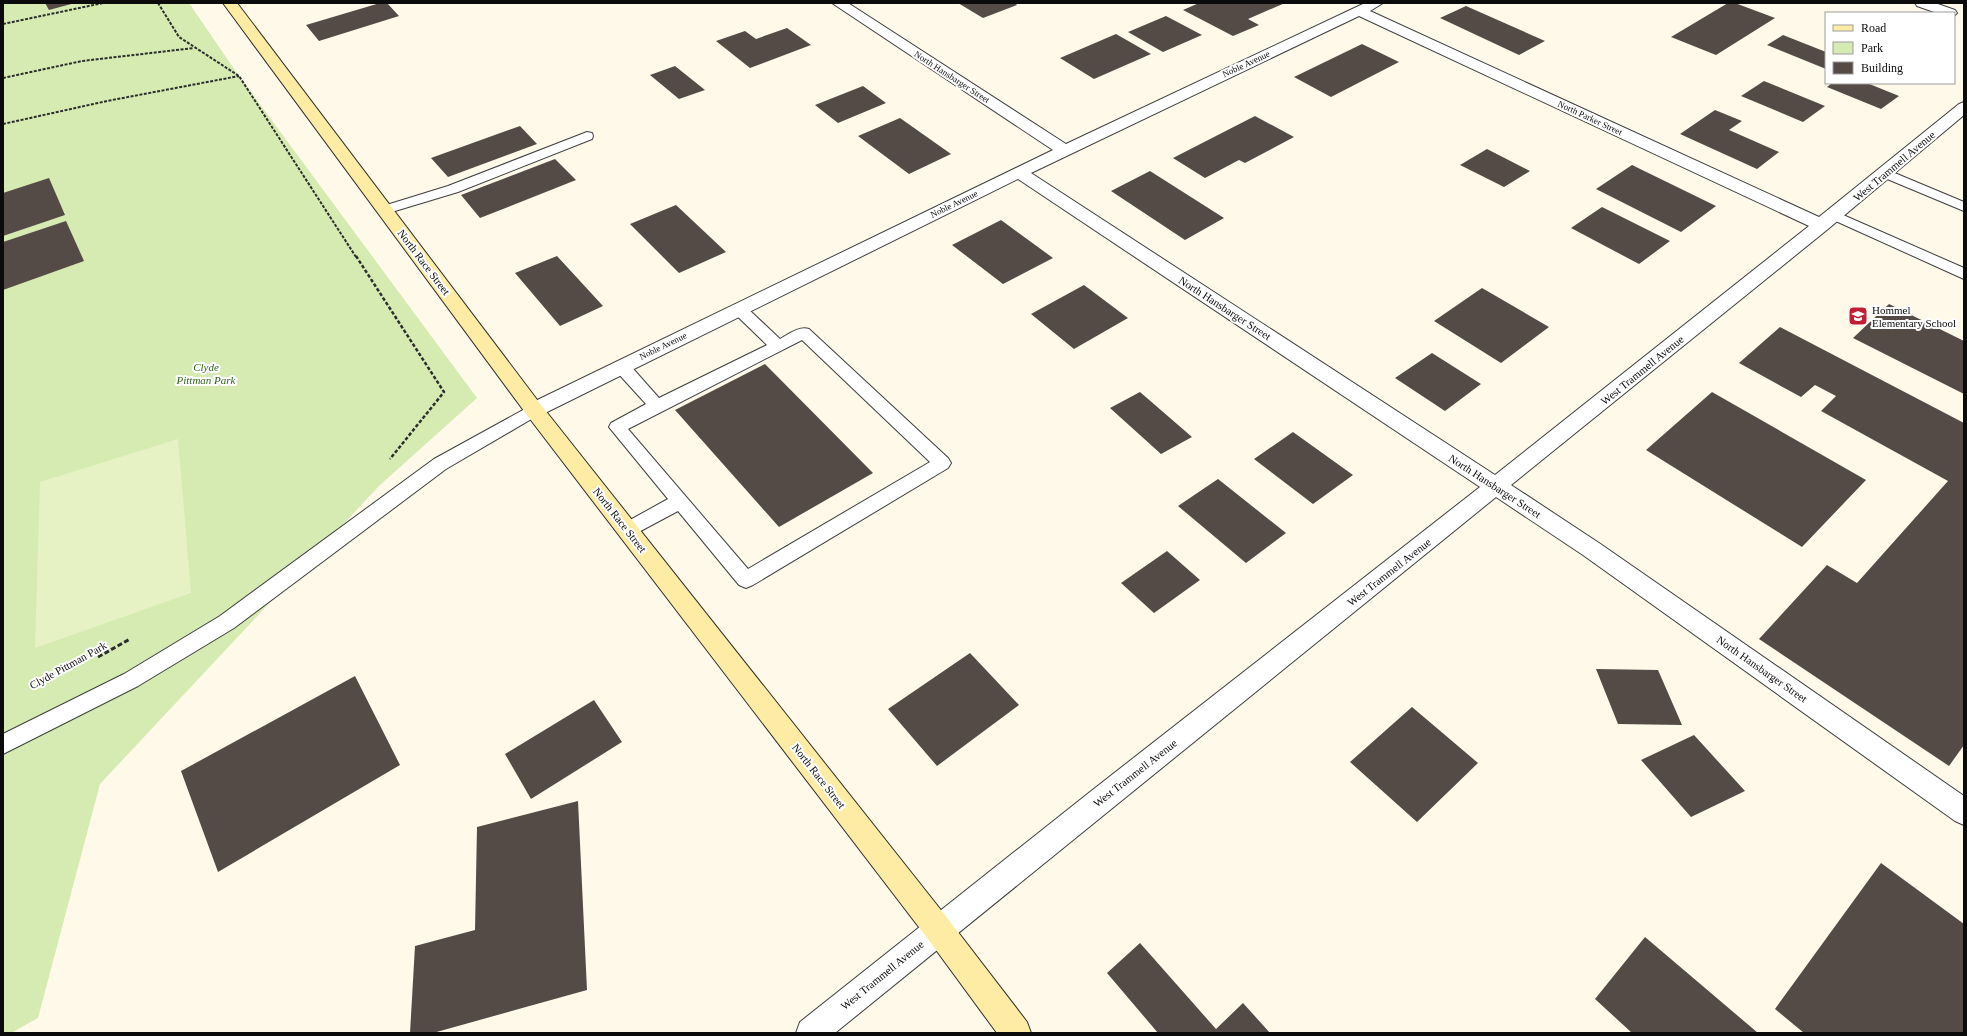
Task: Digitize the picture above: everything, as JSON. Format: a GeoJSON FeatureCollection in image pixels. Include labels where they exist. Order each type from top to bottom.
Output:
{"type":"FeatureCollection","features":[{"type":"Feature","properties":{"kind":"main road","name":"North Race Street"},"geometry":{"type":"LineString","coordinates":[[230,3],[534,410],[938,929],[1016,1033]]}},
{"type":"Feature","properties":{"kind":"street","name":"North Hansbarger Street"},"geometry":{"type":"LineString","coordinates":[[839,3],[1064,150]]}},
{"type":"Feature","properties":{"kind":"street","name":"Noble Avenue"},"geometry":{"type":"LineString","coordinates":[[534,410],[1018,172],[1376,3]]}},
{"type":"Feature","properties":{"kind":"street"},"geometry":{"type":"LineString","coordinates":[[1922,3],[1947,12]]}},
{"type":"Feature","properties":{"kind":"street","name":"North Parker Street"},"geometry":{"type":"LineString","coordinates":[[1359,11],[1828,220]]}},
{"type":"Feature","properties":{"kind":"street","name":"West Trammell Avenue"},"geometry":{"type":"LineString","coordinates":[[810,1033],[938,929],[1828,220],[1964,107]]}},
{"type":"Feature","properties":{"kind":"street","name":"North Hansbarger Street"},"geometry":{"type":"LineString","coordinates":[[1018,172],[1591,549],[1964,812]]}},
{"type":"Feature","properties":{"kind":"lane"},"geometry":{"type":"LineString","coordinates":[[385,210],[453,189],[587,136]]}},
{"type":"Feature","properties":{"kind":"lane"},"geometry":{"type":"LineString","coordinates":[[1885,173],[1964,207]]}},
{"type":"Feature","properties":{"kind":"lane"},"geometry":{"type":"LineString","coordinates":[[1828,220],[1964,274]]}},
{"type":"Feature","properties":{"kind":"lane"},"geometry":{"type":"LineString","coordinates":[[739,309],[778,346]]}},
{"type":"Feature","properties":{"kind":"lane"},"geometry":{"type":"LineString","coordinates":[[804,333],[942,463],[746,580],[617,427],[657,406],[804,333]]}},
{"type":"Feature","properties":{"kind":"lane"},"geometry":{"type":"LineString","coordinates":[[622,367],[657,406]]}},
{"type":"Feature","properties":{"kind":"lane"},"geometry":{"type":"LineString","coordinates":[[3,744],[130,680],[227,622],[440,464],[534,410]]}},
{"type":"Feature","properties":{"kind":"lane"},"geometry":{"type":"LineString","coordinates":[[627,530],[680,500]]}},
{"type":"Feature","properties":{"kind":"path"},"geometry":{"type":"LineString","coordinates":[[3,24],[103,3]]}},
{"type":"Feature","properties":{"kind":"path"},"geometry":{"type":"LineString","coordinates":[[158,3],[178,37],[239,76],[444,392],[384,465]]}},
{"type":"Feature","properties":{"kind":"path"},"geometry":{"type":"LineString","coordinates":[[3,78],[82,61],[194,48]]}},
{"type":"Feature","properties":{"kind":"path"},"geometry":{"type":"LineString","coordinates":[[3,124],[107,101],[239,76]]}},
{"type":"Feature","properties":{"kind":"path","name":"Clyde Pittman Park"},"geometry":{"type":"LineString","coordinates":[[94,659],[135,636]]}},
{"type":"Feature","properties":{"kind":"green space","name":"Clyde Pittman Park"},"geometry":{"type":"Polygon","coordinates":[[[3,3],[189,3],[239,76],[477,398],[379,486],[100,784],[38,1018],[11,1033],[3,1033],[3,3]]]}},
{"type":"Feature","properties":{"kind":"green space"},"geometry":{"type":"Polygon","coordinates":[[[178,439],[191,593],[35,648],[40,482],[178,439]]]}},
{"type":"Feature","properties":{"kind":"building"},"geometry":{"type":"Polygon","coordinates":[[[45,3],[75,3],[49,10],[45,3]]]}},
{"type":"Feature","properties":{"kind":"building"},"geometry":{"type":"Polygon","coordinates":[[[380,3],[387,3],[399,16],[319,41],[306,25],[380,3]]]}},
{"type":"Feature","properties":{"kind":"building"},"geometry":{"type":"Polygon","coordinates":[[[958,3],[1015,3],[1017,5],[983,18],[958,3]]]}},
{"type":"Feature","properties":{"kind":"building"},"geometry":{"type":"Polygon","coordinates":[[[1199,3],[1285,3],[1248,19],[1259,25],[1233,36],[1183,10],[1199,3]]]}},
{"type":"Feature","properties":{"kind":"building"},"geometry":{"type":"Polygon","coordinates":[[[1728,3],[1735,3],[1775,18],[1716,55],[1671,37],[1728,3]]]}},
{"type":"Feature","properties":{"kind":"building"},"geometry":{"type":"Polygon","coordinates":[[[1466,6],[1545,41],[1519,55],[1440,18],[1466,6]]]}},
{"type":"Feature","properties":{"kind":"building"},"geometry":{"type":"Polygon","coordinates":[[[1166,16],[1202,35],[1163,52],[1128,32],[1166,16]]]}},
{"type":"Feature","properties":{"kind":"building"},"geometry":{"type":"Polygon","coordinates":[[[787,28],[811,45],[750,68],[716,41],[745,31],[756,39],[787,28]]]}},
{"type":"Feature","properties":{"kind":"building"},"geometry":{"type":"Polygon","coordinates":[[[1116,34],[1151,54],[1094,79],[1060,58],[1116,34]]]}},
{"type":"Feature","properties":{"kind":"building"},"geometry":{"type":"Polygon","coordinates":[[[1783,35],[1825,52],[1825,69],[1767,45],[1783,35]]]}},
{"type":"Feature","properties":{"kind":"building"},"geometry":{"type":"Polygon","coordinates":[[[1362,44],[1399,62],[1331,97],[1294,77],[1362,44]]]}},
{"type":"Feature","properties":{"kind":"building"},"geometry":{"type":"Polygon","coordinates":[[[675,66],[705,90],[679,99],[650,75],[675,66]]]}},
{"type":"Feature","properties":{"kind":"building"},"geometry":{"type":"Polygon","coordinates":[[[1764,81],[1825,106],[1803,122],[1741,96],[1764,81]]]}},
{"type":"Feature","properties":{"kind":"building"},"geometry":{"type":"Polygon","coordinates":[[[1831,84],[1869,84],[1899,96],[1881,109],[1827,87],[1831,84]]]}},
{"type":"Feature","properties":{"kind":"building"},"geometry":{"type":"Polygon","coordinates":[[[863,86],[886,103],[838,123],[815,105],[863,86]]]}},
{"type":"Feature","properties":{"kind":"building"},"geometry":{"type":"Polygon","coordinates":[[[1715,110],[1742,121],[1729,130],[1779,152],[1757,169],[1680,134],[1715,110]]]}},
{"type":"Feature","properties":{"kind":"building"},"geometry":{"type":"Polygon","coordinates":[[[1255,116],[1294,137],[1245,163],[1239,160],[1205,178],[1173,158],[1255,116]]]}},
{"type":"Feature","properties":{"kind":"building"},"geometry":{"type":"Polygon","coordinates":[[[900,118],[951,154],[909,174],[858,136],[900,118]]]}},
{"type":"Feature","properties":{"kind":"building"},"geometry":{"type":"Polygon","coordinates":[[[520,126],[537,144],[448,177],[431,158],[520,126]]]}},
{"type":"Feature","properties":{"kind":"building"},"geometry":{"type":"Polygon","coordinates":[[[1487,149],[1530,171],[1504,187],[1460,165],[1487,149]]]}},
{"type":"Feature","properties":{"kind":"building"},"geometry":{"type":"Polygon","coordinates":[[[555,159],[576,180],[480,218],[461,195],[555,159]]]}},
{"type":"Feature","properties":{"kind":"building"},"geometry":{"type":"Polygon","coordinates":[[[1632,165],[1716,206],[1681,232],[1596,189],[1632,165]]]}},
{"type":"Feature","properties":{"kind":"building"},"geometry":{"type":"Polygon","coordinates":[[[1150,171],[1224,218],[1185,240],[1111,191],[1150,171]]]}},
{"type":"Feature","properties":{"kind":"building"},"geometry":{"type":"Polygon","coordinates":[[[49,178],[65,215],[3,236],[3,193],[49,178]]]}},
{"type":"Feature","properties":{"kind":"building"},"geometry":{"type":"Polygon","coordinates":[[[676,205],[726,252],[679,273],[630,224],[676,205]]]}},
{"type":"Feature","properties":{"kind":"building"},"geometry":{"type":"Polygon","coordinates":[[[1602,207],[1670,241],[1639,264],[1571,228],[1602,207]]]}},
{"type":"Feature","properties":{"kind":"building"},"geometry":{"type":"Polygon","coordinates":[[[1001,220],[1053,258],[1003,284],[952,245],[1001,220]]]}},
{"type":"Feature","properties":{"kind":"building"},"geometry":{"type":"Polygon","coordinates":[[[66,221],[84,261],[3,290],[3,242],[66,221]]]}},
{"type":"Feature","properties":{"kind":"building"},"geometry":{"type":"Polygon","coordinates":[[[557,256],[603,306],[560,326],[515,273],[557,256]]]}},
{"type":"Feature","properties":{"kind":"building"},"geometry":{"type":"Polygon","coordinates":[[[1084,285],[1128,318],[1074,349],[1031,314],[1084,285]]]}},
{"type":"Feature","properties":{"kind":"building"},"geometry":{"type":"Polygon","coordinates":[[[1482,288],[1549,327],[1501,363],[1434,321],[1482,288]]]}},
{"type":"Feature","properties":{"kind":"building"},"geometry":{"type":"Polygon","coordinates":[[[1889,304],[1964,341],[1964,394],[1853,338],[1889,304]]]}},
{"type":"Feature","properties":{"kind":"building"},"geometry":{"type":"Polygon","coordinates":[[[1780,327],[1964,423],[1964,745],[1949,766],[1759,639],[1827,565],[1857,583],[1948,481],[1821,411],[1836,396],[1815,385],[1801,397],[1739,363],[1780,327]]]}},
{"type":"Feature","properties":{"kind":"building"},"geometry":{"type":"Polygon","coordinates":[[[1432,353],[1481,384],[1445,411],[1395,378],[1432,353]]]}},
{"type":"Feature","properties":{"kind":"building"},"geometry":{"type":"Polygon","coordinates":[[[765,364],[873,473],[779,527],[675,410],[765,364]]]}},
{"type":"Feature","properties":{"kind":"building"},"geometry":{"type":"Polygon","coordinates":[[[1140,392],[1192,437],[1161,454],[1110,408],[1140,392]]]}},
{"type":"Feature","properties":{"kind":"building"},"geometry":{"type":"Polygon","coordinates":[[[1712,392],[1866,480],[1802,547],[1646,450],[1712,392]]]}},
{"type":"Feature","properties":{"kind":"building"},"geometry":{"type":"Polygon","coordinates":[[[1293,432],[1353,475],[1313,504],[1254,459],[1293,432]]]}},
{"type":"Feature","properties":{"kind":"building"},"geometry":{"type":"Polygon","coordinates":[[[1218,479],[1286,533],[1246,563],[1178,506],[1218,479]]]}},
{"type":"Feature","properties":{"kind":"building"},"geometry":{"type":"Polygon","coordinates":[[[1167,551],[1200,580],[1154,613],[1121,583],[1167,551]]]}},
{"type":"Feature","properties":{"kind":"building"},"geometry":{"type":"Polygon","coordinates":[[[970,653],[1019,705],[937,766],[888,709],[970,653]]]}},
{"type":"Feature","properties":{"kind":"building"},"geometry":{"type":"Polygon","coordinates":[[[1596,669],[1658,670],[1682,725],[1618,724],[1596,669]]]}},
{"type":"Feature","properties":{"kind":"building"},"geometry":{"type":"Polygon","coordinates":[[[355,676],[400,765],[218,872],[181,771],[355,676]]]}},
{"type":"Feature","properties":{"kind":"building"},"geometry":{"type":"Polygon","coordinates":[[[594,700],[622,742],[531,799],[505,754],[594,700]]]}},
{"type":"Feature","properties":{"kind":"building"},"geometry":{"type":"Polygon","coordinates":[[[1412,707],[1478,763],[1417,822],[1350,762],[1412,707]]]}},
{"type":"Feature","properties":{"kind":"building"},"geometry":{"type":"Polygon","coordinates":[[[1694,735],[1745,791],[1691,817],[1641,760],[1694,735]]]}},
{"type":"Feature","properties":{"kind":"building"},"geometry":{"type":"Polygon","coordinates":[[[578,801],[587,990],[433,1033],[410,1033],[415,946],[475,930],[477,827],[578,801]]]}},
{"type":"Feature","properties":{"kind":"building"},"geometry":{"type":"Polygon","coordinates":[[[1881,863],[1964,924],[1964,1033],[1804,1033],[1775,1009],[1881,863]]]}},
{"type":"Feature","properties":{"kind":"building"},"geometry":{"type":"Polygon","coordinates":[[[1645,937],[1758,1033],[1632,1033],[1595,999],[1645,937]]]}},
{"type":"Feature","properties":{"kind":"building"},"geometry":{"type":"Polygon","coordinates":[[[1140,943],[1216,1029],[1243,1003],[1270,1033],[1158,1033],[1107,973],[1140,943]]]}},
{"type":"Feature","properties":{"kind":"place","name":"Hommel Elementary School"},"geometry":{"type":"Point","coordinates":[1858,316]}}]}
